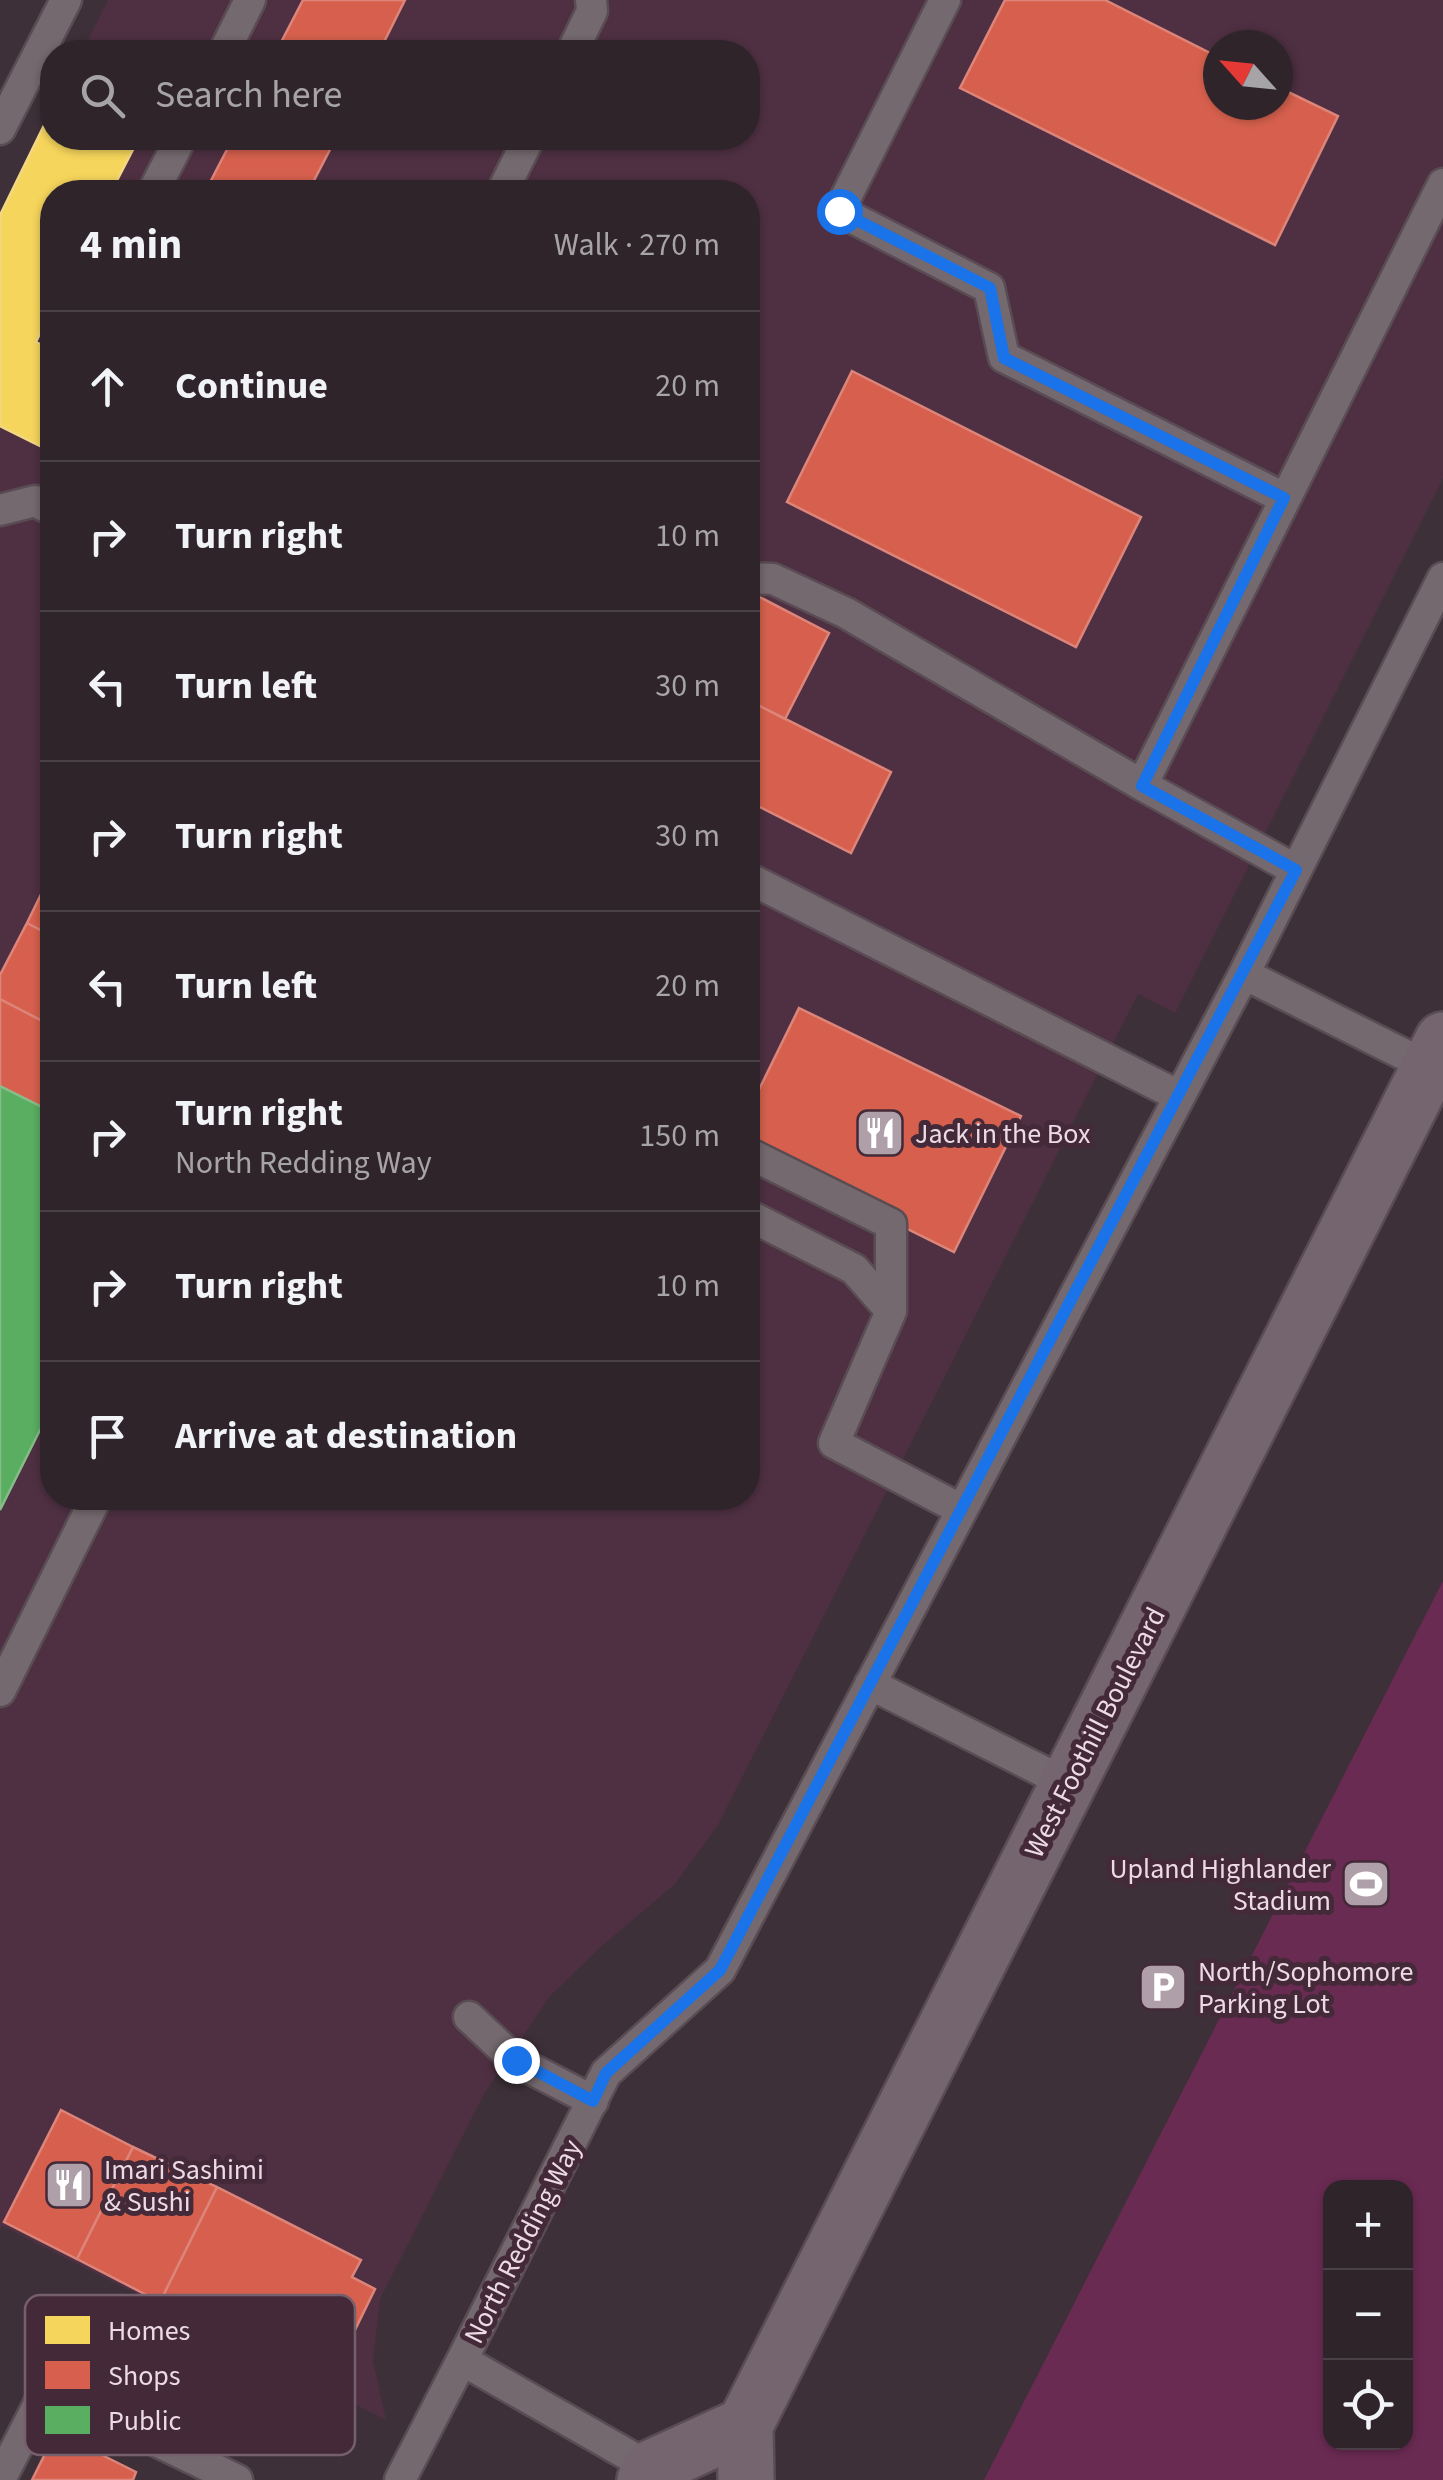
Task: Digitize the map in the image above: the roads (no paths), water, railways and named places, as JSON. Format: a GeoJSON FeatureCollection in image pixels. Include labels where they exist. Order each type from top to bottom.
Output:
{"type":"FeatureCollection","features":[{"type":"Feature","properties":{"kind":"main road","name":"West Foothill Boulevard"},"geometry":{"type":"LineString","coordinates":[[746,2480],[745,2425],[1436,1054]]}},
{"type":"Feature","properties":{"kind":"main road"},"geometry":{"type":"LineString","coordinates":[[648,2474],[745,2425]]}},
{"type":"Feature","properties":{"kind":"lane"},"geometry":{"type":"LineString","coordinates":[[46,40],[66,0]]}},
{"type":"Feature","properties":{"kind":"lane"},"geometry":{"type":"LineString","coordinates":[[230,40],[250,0]]}},
{"type":"Feature","properties":{"kind":"lane"},"geometry":{"type":"LineString","coordinates":[[578,40],[592,11],[591,0]]}},
{"type":"Feature","properties":{"kind":"lane"},"geometry":{"type":"LineString","coordinates":[[945,0],[839,211],[990,288],[1004,358],[1284,498]]}},
{"type":"Feature","properties":{"kind":"lane"},"geometry":{"type":"LineString","coordinates":[[0,129],[40,51]]}},
{"type":"Feature","properties":{"kind":"lane"},"geometry":{"type":"LineString","coordinates":[[159,180],[175,150]]}},
{"type":"Feature","properties":{"kind":"lane"},"geometry":{"type":"LineString","coordinates":[[508,180],[524,150]]}},
{"type":"Feature","properties":{"kind":"lane"},"geometry":{"type":"LineString","coordinates":[[1142,786],[1443,184]]}},
{"type":"Feature","properties":{"kind":"lane"},"geometry":{"type":"LineString","coordinates":[[0,510],[35,501],[40,504]]}},
{"type":"Feature","properties":{"kind":"lane"},"geometry":{"type":"LineString","coordinates":[[760,578],[773,579],[846,612],[1142,786],[1296,870]]}},
{"type":"Feature","properties":{"kind":"lane","name":"North Redding Way"},"geometry":{"type":"LineString","coordinates":[[648,2474],[462,2360],[606,2073],[720,1970],[1244,974],[1443,578]]}},
{"type":"Feature","properties":{"kind":"lane"},"geometry":{"type":"LineString","coordinates":[[760,884],[1179,1096]]}},
{"type":"Feature","properties":{"kind":"lane"},"geometry":{"type":"LineString","coordinates":[[1244,974],[1436,1054]]}},
{"type":"Feature","properties":{"kind":"lane"},"geometry":{"type":"LineString","coordinates":[[760,1159],[891,1224],[890,1312],[834,1444],[962,1510]]}},
{"type":"Feature","properties":{"kind":"lane"},"geometry":{"type":"LineString","coordinates":[[760,1221],[854,1269],[890,1312]]}},
{"type":"Feature","properties":{"kind":"lane"},"geometry":{"type":"LineString","coordinates":[[0,1691],[90,1510]]}},
{"type":"Feature","properties":{"kind":"lane"},"geometry":{"type":"LineString","coordinates":[[870,1684],[1068,1784]]}},
{"type":"Feature","properties":{"kind":"lane"},"geometry":{"type":"LineString","coordinates":[[469,2016],[516,2060],[593,2101]]}},
{"type":"Feature","properties":{"kind":"lane"},"geometry":{"type":"LineString","coordinates":[[400,2480],[462,2360]]}},
{"type":"Feature","properties":{"kind":"lane"},"geometry":{"type":"LineString","coordinates":[[0,2480],[25,2431]]}},
{"type":"Feature","properties":{"kind":"lane"},"geometry":{"type":"LineString","coordinates":[[185,2455],[237,2480]]}},
{"type":"Feature","properties":{"kind":"place","name":"Jack in the Box"},"geometry":{"type":"Point","coordinates":[880,1133]}},
{"type":"Feature","properties":{"kind":"place","name":"Upland Highlander Stadium"},"geometry":{"type":"Point","coordinates":[1366,1884]}},
{"type":"Feature","properties":{"kind":"place","name":"North/Sophomore Parking Lot"},"geometry":{"type":"Point","coordinates":[1163,1987]}},
{"type":"Feature","properties":{"kind":"place","name":"Imari Sashimi & Sushi"},"geometry":{"type":"Point","coordinates":[69,2185]}}]}
